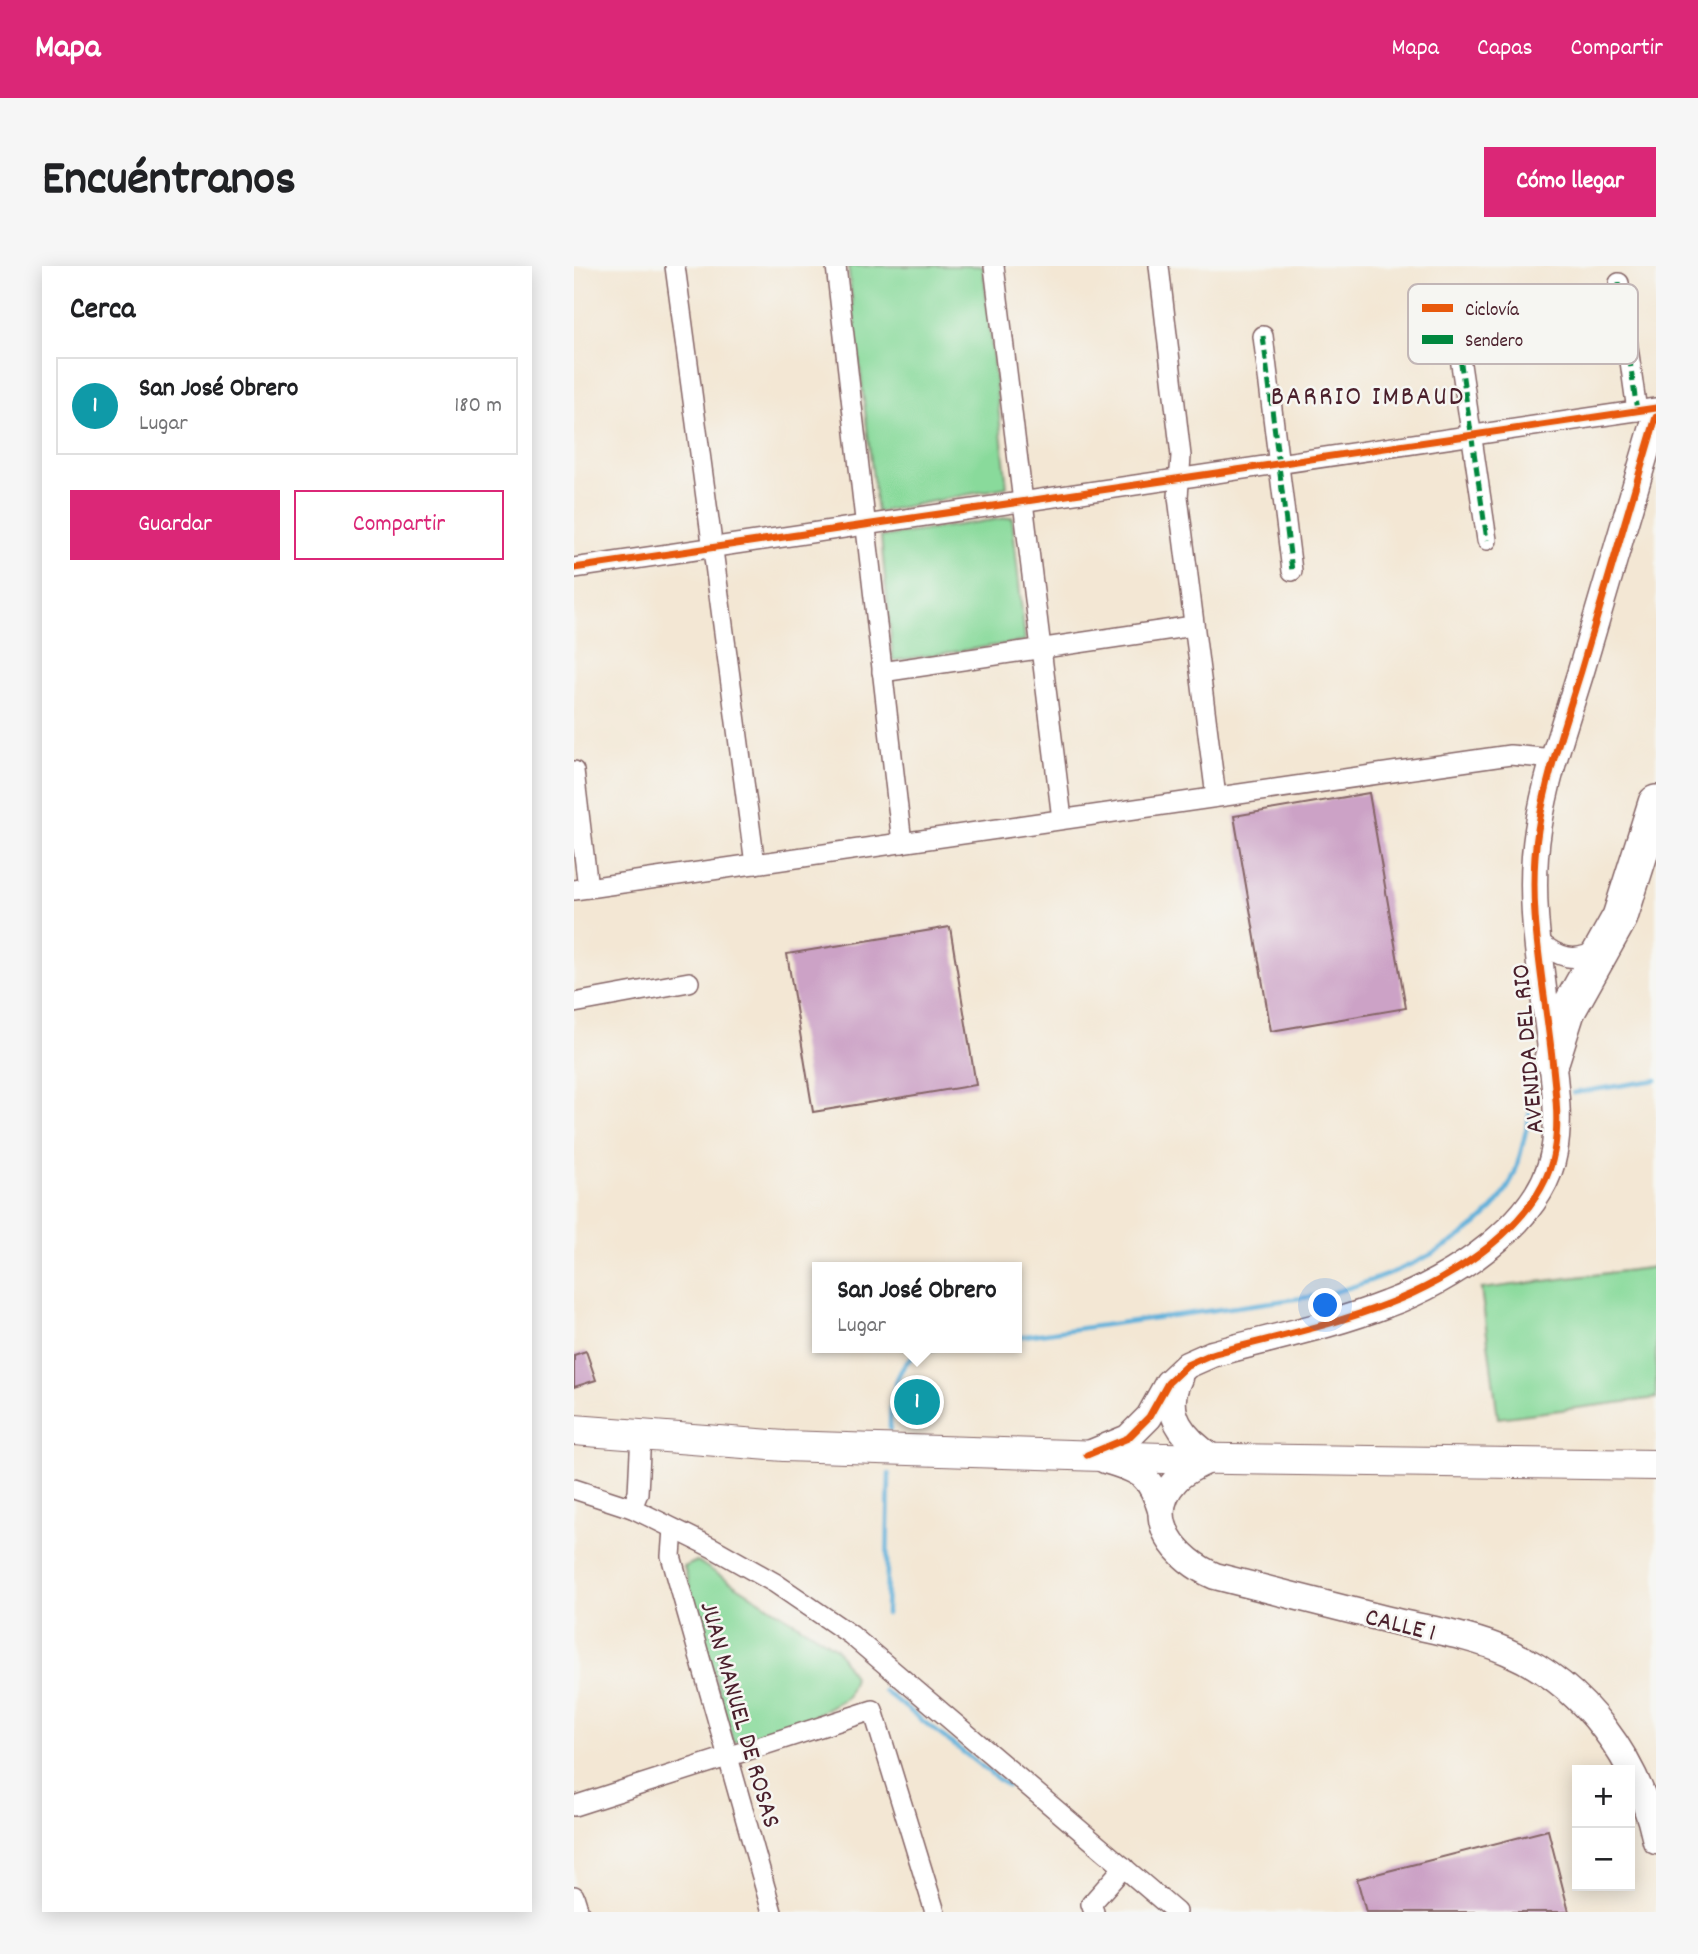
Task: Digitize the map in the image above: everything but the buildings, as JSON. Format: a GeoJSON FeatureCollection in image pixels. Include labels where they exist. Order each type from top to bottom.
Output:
{"type":"FeatureCollection","features":[{"type":"Feature","properties":{"kind":"highway"},"geometry":{"type":"LineString","coordinates":[[1552,1059],[1567,1012],[1620,916],[1656,803]]}},
{"type":"Feature","properties":{"kind":"main road"},"geometry":{"type":"LineString","coordinates":[[574,1430],[784,1446],[1213,1458],[1656,1465]]}},
{"type":"Feature","properties":{"kind":"street"},"geometry":{"type":"LineString","coordinates":[[676,266],[755,864]]}},
{"type":"Feature","properties":{"kind":"street"},"geometry":{"type":"LineString","coordinates":[[836,266],[902,843]]}},
{"type":"Feature","properties":{"kind":"street"},"geometry":{"type":"LineString","coordinates":[[994,266],[1062,819]]}},
{"type":"Feature","properties":{"kind":"street"},"geometry":{"type":"LineString","coordinates":[[1159,266],[1181,477],[1178,497],[1216,797]]}},
{"type":"Feature","properties":{"kind":"street"},"geometry":{"type":"LineString","coordinates":[[1264,336],[1292,571]]}},
{"type":"Feature","properties":{"kind":"street"},"geometry":{"type":"LineString","coordinates":[[574,568],[1181,477],[1650,412],[1638,362]]}},
{"type":"Feature","properties":{"kind":"street"},"geometry":{"type":"LineString","coordinates":[[1461,364],[1487,540]]}},
{"type":"Feature","properties":{"kind":"street","name":"AVENIDA DEL RIO"},"geometry":{"type":"LineString","coordinates":[[1087,1455],[1111,1447],[1140,1427],[1168,1383],[1187,1365],[1212,1353],[1386,1305],[1441,1279],[1497,1239],[1523,1214],[1542,1187],[1554,1153],[1557,1120],[1538,942],[1537,841],[1555,759],[1650,412]]}},
{"type":"Feature","properties":{"kind":"street"},"geometry":{"type":"LineString","coordinates":[[882,672],[1193,626]]}},
{"type":"Feature","properties":{"kind":"street"},"geometry":{"type":"LineString","coordinates":[[574,771],[581,889],[1510,755],[1555,759]]}},
{"type":"Feature","properties":{"kind":"street"},"geometry":{"type":"LineString","coordinates":[[1538,942],[1554,954],[1573,960],[1589,955],[1605,943]]}},
{"type":"Feature","properties":{"kind":"street"},"geometry":{"type":"LineString","coordinates":[[574,1003],[689,982]]}},
{"type":"Feature","properties":{"kind":"street"},"geometry":{"type":"LineString","coordinates":[[1161,1510],[1168,1489],[1178,1477],[1213,1458],[1192,1444],[1176,1422],[1173,1395],[1187,1365]]}},
{"type":"Feature","properties":{"kind":"street"},"geometry":{"type":"LineString","coordinates":[[632,1508],[638,1493],[641,1433]]}},
{"type":"Feature","properties":{"kind":"street","name":"CALLE 1"},"geometry":{"type":"LineString","coordinates":[[1087,1455],[1144,1475],[1155,1488],[1175,1549],[1197,1569],[1215,1576],[1488,1644],[1532,1664],[1558,1683],[1611,1737],[1642,1791],[1656,1841]]}},
{"type":"Feature","properties":{"kind":"street"},"geometry":{"type":"LineString","coordinates":[[574,1489],[632,1508],[673,1529],[775,1583],[851,1635],[1176,1912]]}},
{"type":"Feature","properties":{"kind":"street","name":"JUAN MANUEL DE ROSAS"},"geometry":{"type":"LineString","coordinates":[[673,1529],[671,1556],[726,1759],[772,1912]]}},
{"type":"Feature","properties":{"kind":"street"},"geometry":{"type":"LineString","coordinates":[[574,1806],[873,1710],[935,1912]]}},
{"type":"Feature","properties":{"kind":"street"},"geometry":{"type":"LineString","coordinates":[[1092,1908],[1124,1867]]}},
{"type":"Feature","properties":{"kind":"street"},"geometry":{"type":"LineString","coordinates":[[574,1896],[579,1912]]}},
{"type":"Feature","properties":{"kind":"green space"},"geometry":{"type":"Polygon","coordinates":[[[848,266],[983,266],[1007,487],[877,512],[848,266]]]}},
{"type":"Feature","properties":{"kind":"green space"},"geometry":{"type":"Polygon","coordinates":[[[1012,517],[1025,641],[893,661],[881,537],[1012,517]]]}},
{"type":"Feature","properties":{"kind":"green space"},"geometry":{"type":"Polygon","coordinates":[[[1656,1267],[1656,1398],[1498,1418],[1481,1289],[1656,1267]]]}},
{"type":"Feature","properties":{"kind":"green space"},"geometry":{"type":"Polygon","coordinates":[[[697,1561],[836,1648],[854,1678],[847,1697],[803,1722],[733,1742],[684,1567],[697,1561]]]}},
{"type":"Feature","properties":{"kind":"waterway"},"geometry":{"type":"LineString","coordinates":[[1573,1093],[1656,1080]]}},
{"type":"Feature","properties":{"kind":"waterway"},"geometry":{"type":"LineString","coordinates":[[1022,1336],[1324,1295],[1406,1267],[1461,1236],[1484,1218],[1503,1196],[1518,1163],[1533,1099]]}},
{"type":"Feature","properties":{"kind":"waterway"},"geometry":{"type":"LineString","coordinates":[[890,1429],[891,1403],[898,1378],[903,1367],[919,1353]]}},
{"type":"Feature","properties":{"kind":"waterway"},"geometry":{"type":"LineString","coordinates":[[886,1614],[889,1474]]}},
{"type":"Feature","properties":{"kind":"waterway"},"geometry":{"type":"LineString","coordinates":[[884,1691],[1007,1786]]}},
{"type":"Feature","properties":{"kind":"marked path"},"geometry":{"type":"LineString","coordinates":[[1263,336],[1292,571]]}},
{"type":"Feature","properties":{"kind":"marked path"},"geometry":{"type":"LineString","coordinates":[[1461,364],[1487,540]]}},
{"type":"Feature","properties":{"kind":"marked path"},"geometry":{"type":"LineString","coordinates":[[1630,364],[1637,411]]}},
{"type":"Feature","properties":{"kind":"cycle path"},"geometry":{"type":"LineString","coordinates":[[574,568],[1656,408]]}},
{"type":"Feature","properties":{"kind":"cycle path"},"geometry":{"type":"LineString","coordinates":[[1087,1455],[1128,1438],[1149,1417],[1168,1383],[1187,1365],[1212,1354],[1366,1312],[1438,1281],[1490,1246],[1532,1202],[1546,1178],[1554,1152],[1557,1117],[1535,915],[1538,830],[1556,750],[1656,417]]}},
{"type":"Feature","properties":{"kind":"place","name":"San José Obrero"},"geometry":{"type":"Point","coordinates":[917,1402]}},
{"type":"Feature","properties":{"kind":"district","name":"BARRIO IMBAUD"},"geometry":{"type":"Point","coordinates":[1368,394]}}]}
